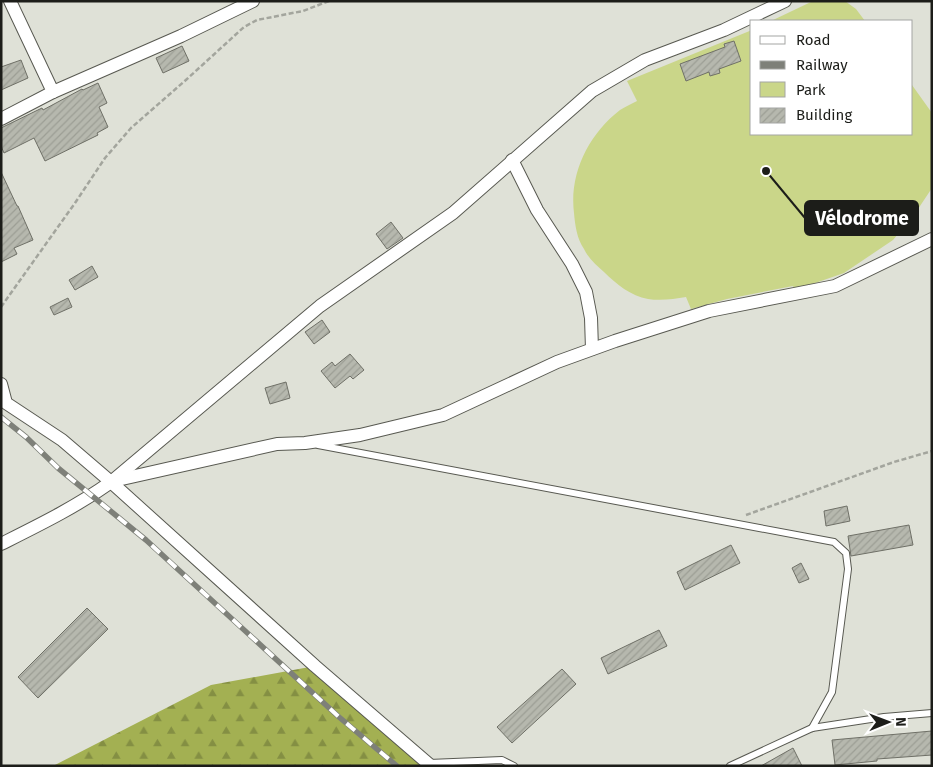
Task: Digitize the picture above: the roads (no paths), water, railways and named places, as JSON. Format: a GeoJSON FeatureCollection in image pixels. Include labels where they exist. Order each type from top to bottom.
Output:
{"type":"FeatureCollection","features":[{"type":"Feature","properties":{"kind":"street"},"geometry":{"type":"LineString","coordinates":[[10,1],[53,92]]}},
{"type":"Feature","properties":{"kind":"street"},"geometry":{"type":"LineString","coordinates":[[1,119],[53,92],[182,36],[253,1]]}},
{"type":"Feature","properties":{"kind":"street"},"geometry":{"type":"LineString","coordinates":[[1,544],[92,496],[111,482],[320,306],[452,213],[592,91],[646,60],[724,30],[785,1]]}},
{"type":"Feature","properties":{"kind":"street"},"geometry":{"type":"LineString","coordinates":[[512,160],[537,210],[572,264],[586,292],[591,318],[592,349]]}},
{"type":"Feature","properties":{"kind":"street"},"geometry":{"type":"LineString","coordinates":[[111,482],[277,444],[305,443],[360,435],[444,415],[557,362],[615,340],[709,311],[835,286],[932,239]]}},
{"type":"Feature","properties":{"kind":"street"},"geometry":{"type":"LineString","coordinates":[[1,384],[6,403],[62,440],[315,666],[430,764]]}},
{"type":"Feature","properties":{"kind":"lane"},"geometry":{"type":"LineString","coordinates":[[305,443],[834,542],[846,553],[848,569],[832,692],[812,728]]}},
{"type":"Feature","properties":{"kind":"lane"},"geometry":{"type":"LineString","coordinates":[[730,766],[812,728],[884,717],[932,713]]}},
{"type":"Feature","properties":{"kind":"lane"},"geometry":{"type":"LineString","coordinates":[[430,764],[502,760],[514,766]]}},
{"type":"Feature","properties":{"kind":"railway"},"geometry":{"type":"LineString","coordinates":[[1,417],[26,437],[58,468],[146,540],[339,717],[397,766]]}},
{"type":"Feature","properties":{"kind":"place","name":"Vélodrome"},"geometry":{"type":"Point","coordinates":[766,171]}}]}
